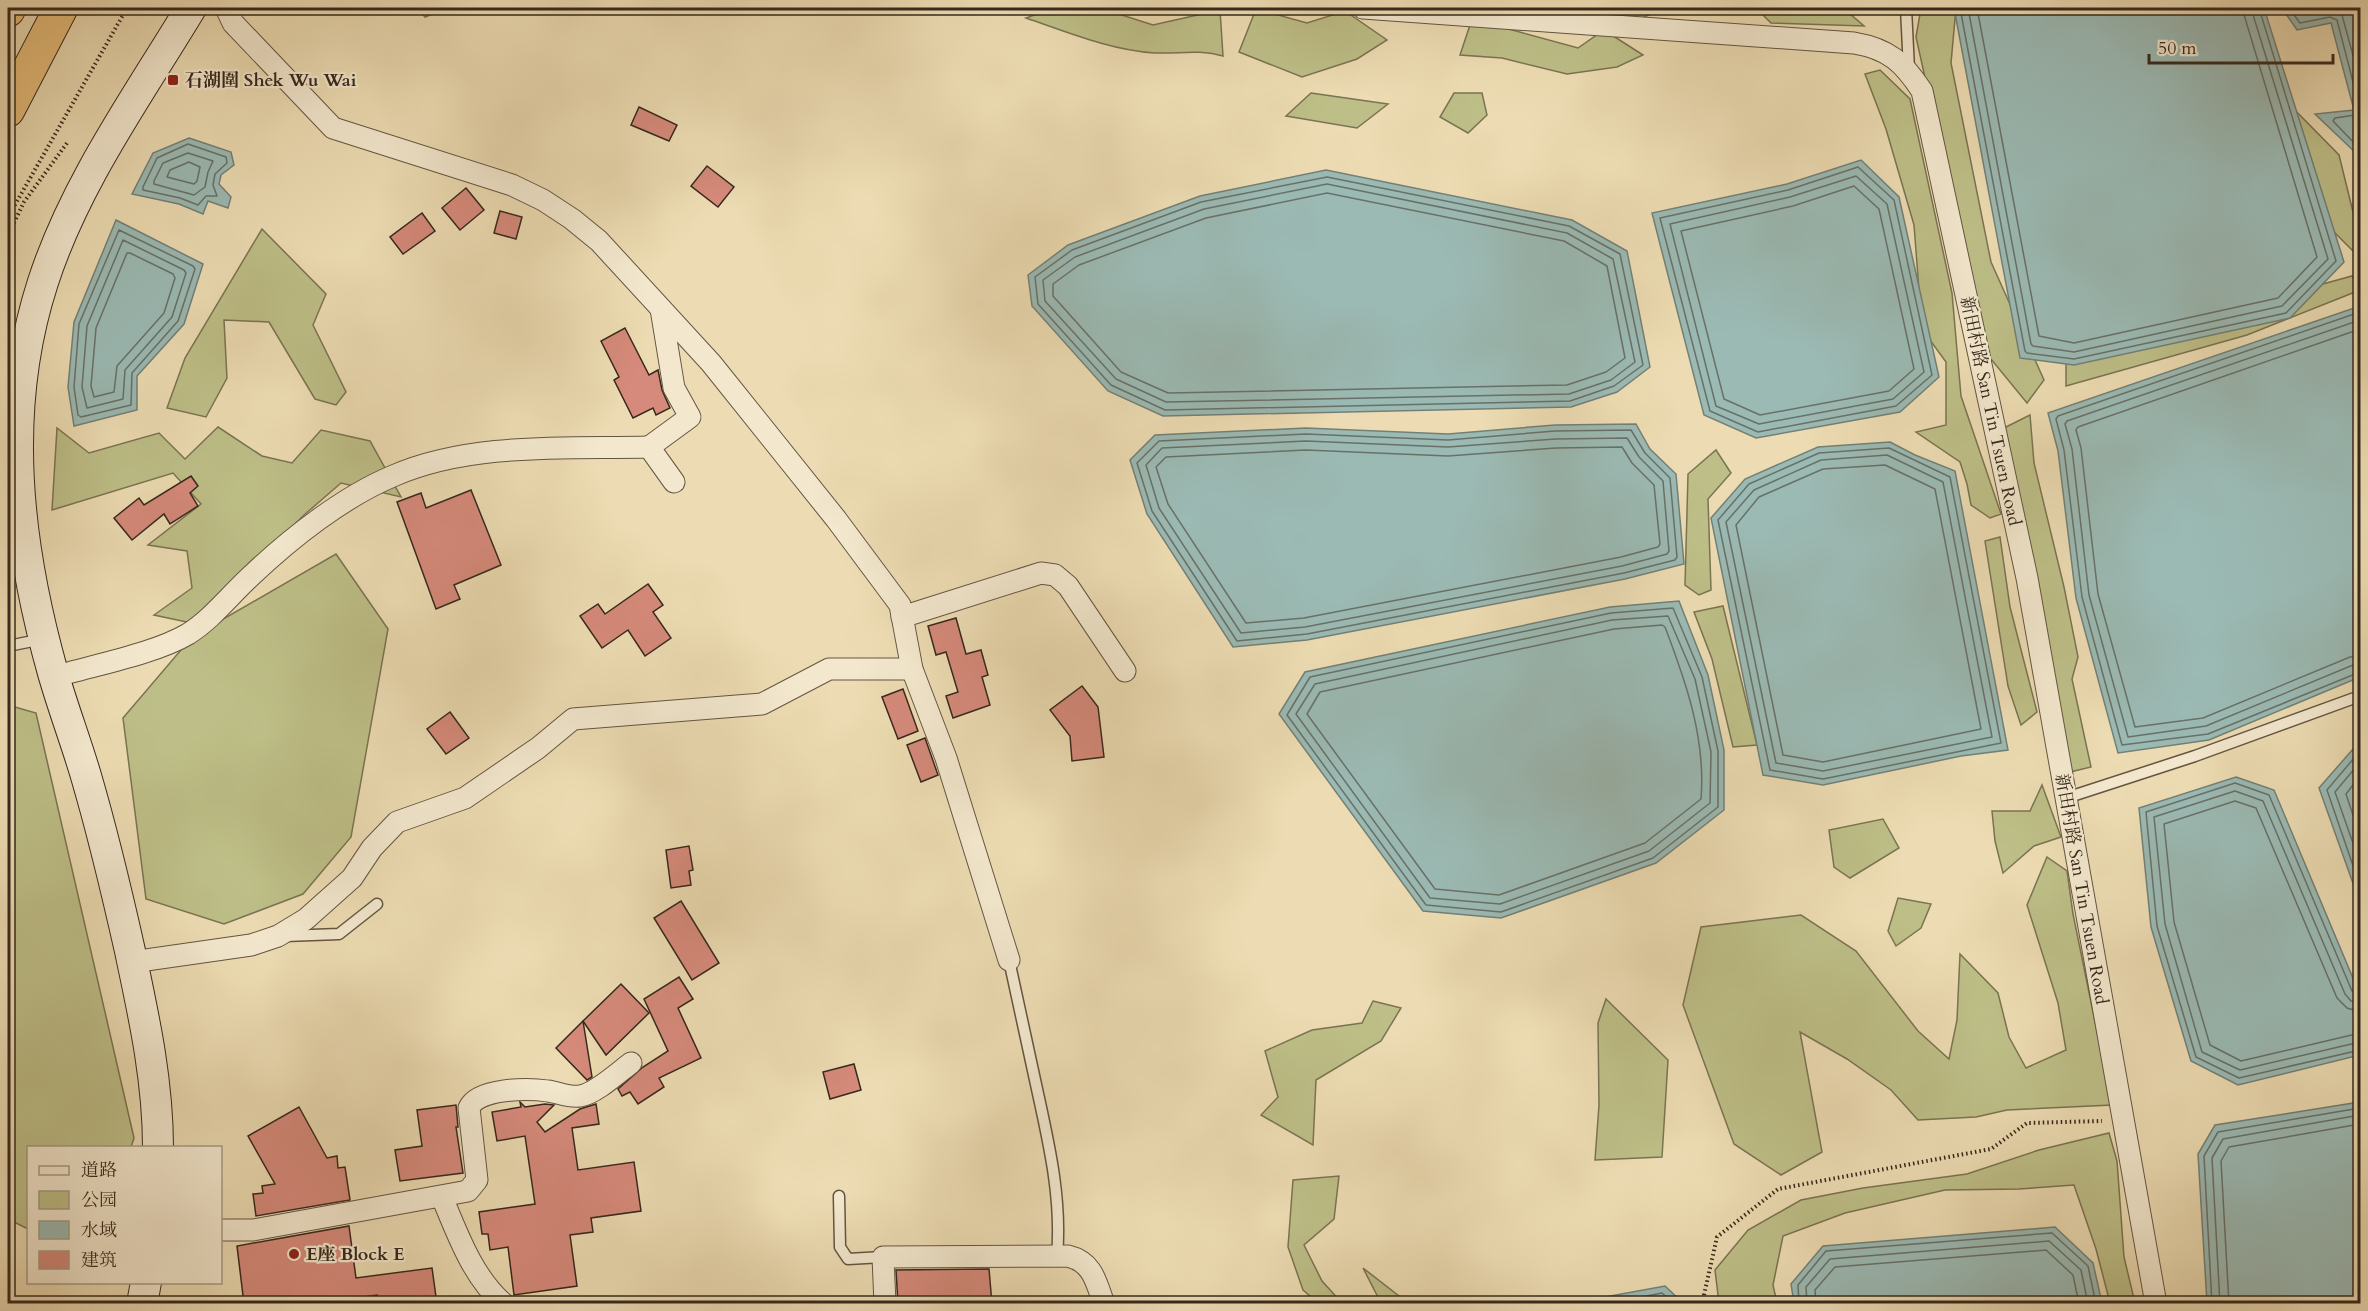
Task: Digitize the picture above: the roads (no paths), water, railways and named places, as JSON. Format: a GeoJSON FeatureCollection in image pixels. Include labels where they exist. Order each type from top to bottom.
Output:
{"type":"FeatureCollection","features":[{"type":"Feature","properties":{"kind":"highway"},"geometry":{"type":"LineString","coordinates":[[8,110],[61,8]]}},
{"type":"Feature","properties":{"kind":"main road"},"geometry":{"type":"LineString","coordinates":[[158,1146],[152,1056],[132,962],[96,812],[44,639],[25,548],[17,475],[18,414],[29,335],[48,266],[73,207],[91,173],[191,8]]}},
{"type":"Feature","properties":{"kind":"main road"},"geometry":{"type":"LineString","coordinates":[[142,1304],[146,1284]]}},
{"type":"Feature","properties":{"kind":"street"},"geometry":{"type":"LineString","coordinates":[[225,8],[232,23],[333,128],[512,185],[543,200],[572,219],[599,241],[711,363],[836,519],[900,605],[912,669],[946,758],[1009,960]]}},
{"type":"Feature","properties":{"kind":"street","name":"新田村路 San Tin Tsuen Road"},"geometry":{"type":"LineString","coordinates":[[1363,8],[1868,45],[1889,53],[1909,70],[1922,91],[2027,578],[2156,1304]]}},
{"type":"Feature","properties":{"kind":"street"},"geometry":{"type":"LineString","coordinates":[[54,677],[160,646],[188,634],[283,548],[353,497],[405,471],[449,457],[495,451],[649,447],[690,417],[674,388],[661,308]]}},
{"type":"Feature","properties":{"kind":"street"},"geometry":{"type":"LineString","coordinates":[[649,447],[674,482]]}},
{"type":"Feature","properties":{"kind":"street"},"geometry":{"type":"LineString","coordinates":[[902,617],[1041,573],[1055,575],[1068,586],[1125,671]]}},
{"type":"Feature","properties":{"kind":"street"},"geometry":{"type":"LineString","coordinates":[[132,962],[251,945],[278,936],[306,919],[352,878],[372,848],[397,822],[465,798],[538,748],[573,719],[762,704],[829,669],[912,669]]}},
{"type":"Feature","properties":{"kind":"street"},"geometry":{"type":"LineString","coordinates":[[222,1230],[253,1230],[468,1191],[477,1180],[469,1108],[478,1097],[489,1092],[545,1090],[579,1097],[590,1093],[631,1063]]}},
{"type":"Feature","properties":{"kind":"street"},"geometry":{"type":"LineString","coordinates":[[442,1197],[465,1252],[504,1304]]}},
{"type":"Feature","properties":{"kind":"street"},"geometry":{"type":"LineString","coordinates":[[885,1304],[883,1257],[1068,1256],[1085,1262],[1092,1270],[1104,1304]]}},
{"type":"Feature","properties":{"kind":"lane"},"geometry":{"type":"LineString","coordinates":[[1906,8],[1909,70]]}},
{"type":"Feature","properties":{"kind":"lane"},"geometry":{"type":"LineString","coordinates":[[8,646],[44,639]]}},
{"type":"Feature","properties":{"kind":"lane"},"geometry":{"type":"LineString","coordinates":[[2066,798],[2195,756],[2361,696]]}},
{"type":"Feature","properties":{"kind":"lane"},"geometry":{"type":"LineString","coordinates":[[278,936],[339,934],[377,904]]}},
{"type":"Feature","properties":{"kind":"lane"},"geometry":{"type":"LineString","coordinates":[[1009,960],[1050,1143],[1059,1230],[1057,1256]]}},
{"type":"Feature","properties":{"kind":"lane"},"geometry":{"type":"LineString","coordinates":[[840,1196],[840,1247],[843,1254],[848,1259],[857,1260],[883,1257]]}},
{"type":"Feature","properties":{"kind":"water"},"geometry":{"type":"Polygon","coordinates":[[[1954,8],[2264,8],[2344,262],[2290,318],[2074,365],[2020,358],[1954,8]]]}},
{"type":"Feature","properties":{"kind":"water"},"geometry":{"type":"Polygon","coordinates":[[[2282,8],[2360,8],[2360,172],[2357,154],[2315,114],[2354,110],[2331,23],[2297,30],[2282,8]]]}},
{"type":"Feature","properties":{"kind":"water"},"geometry":{"type":"Polygon","coordinates":[[[189,138],[231,152],[234,165],[221,175],[219,184],[231,197],[228,208],[208,201],[203,214],[179,204],[132,194],[153,153],[189,138]]]}},
{"type":"Feature","properties":{"kind":"water"},"geometry":{"type":"Polygon","coordinates":[[[1861,160],[1899,197],[1939,377],[1900,412],[1756,438],[1704,415],[1652,213],[1787,184],[1861,160]]]}},
{"type":"Feature","properties":{"kind":"water"},"geometry":{"type":"Polygon","coordinates":[[[1326,170],[1572,220],[1627,251],[1650,367],[1617,392],[1571,407],[1163,416],[1108,391],[1032,306],[1028,275],[1068,245],[1200,196],[1326,170]]]}},
{"type":"Feature","properties":{"kind":"water"},"geometry":{"type":"Polygon","coordinates":[[[116,220],[203,264],[184,324],[137,376],[137,410],[74,426],[68,387],[74,322],[116,220]]]}},
{"type":"Feature","properties":{"kind":"water"},"geometry":{"type":"Polygon","coordinates":[[[2360,306],[2360,677],[2209,740],[2118,753],[2076,598],[2058,451],[2048,413],[2360,306]]]}},
{"type":"Feature","properties":{"kind":"water"},"geometry":{"type":"Polygon","coordinates":[[[1636,424],[1650,449],[1676,474],[1684,564],[1625,579],[1307,640],[1233,647],[1147,514],[1130,460],[1155,435],[1306,428],[1448,434],[1555,425],[1636,424]]]}},
{"type":"Feature","properties":{"kind":"water"},"geometry":{"type":"Polygon","coordinates":[[[1890,442],[1955,471],[2008,750],[1961,756],[1823,785],[1763,775],[1711,518],[1745,479],[1818,447],[1890,442]]]}},
{"type":"Feature","properties":{"kind":"water"},"geometry":{"type":"Polygon","coordinates":[[[1679,601],[1708,675],[1724,750],[1724,810],[1656,863],[1501,918],[1423,911],[1279,714],[1305,672],[1610,607],[1679,601]]]}},
{"type":"Feature","properties":{"kind":"water"},"geometry":{"type":"Polygon","coordinates":[[[2360,741],[2360,903],[2319,788],[2360,741]]]}},
{"type":"Feature","properties":{"kind":"water"},"geometry":{"type":"Polygon","coordinates":[[[2236,777],[2274,790],[2360,995],[2360,1055],[2238,1085],[2191,1061],[2151,927],[2139,808],[2236,777]]]}},
{"type":"Feature","properties":{"kind":"water"},"geometry":{"type":"Polygon","coordinates":[[[2360,1102],[2360,1303],[2207,1303],[2198,1154],[2215,1125],[2360,1102]]]}},
{"type":"Feature","properties":{"kind":"water"},"geometry":{"type":"Polygon","coordinates":[[[2055,1227],[2093,1263],[2102,1303],[1794,1303],[1791,1284],[1823,1246],[2055,1227]]]}},
{"type":"Feature","properties":{"kind":"water"},"geometry":{"type":"Polygon","coordinates":[[[1665,1286],[1683,1303],[1572,1303],[1665,1286]]]}},
{"type":"Feature","properties":{"kind":"place","name":"石湖圍 Shek Wu Wai"},"geometry":{"type":"Point","coordinates":[173,80]}},
{"type":"Feature","properties":{"kind":"place","name":"E座 Block E"},"geometry":{"type":"Point","coordinates":[294,1254]}}]}
